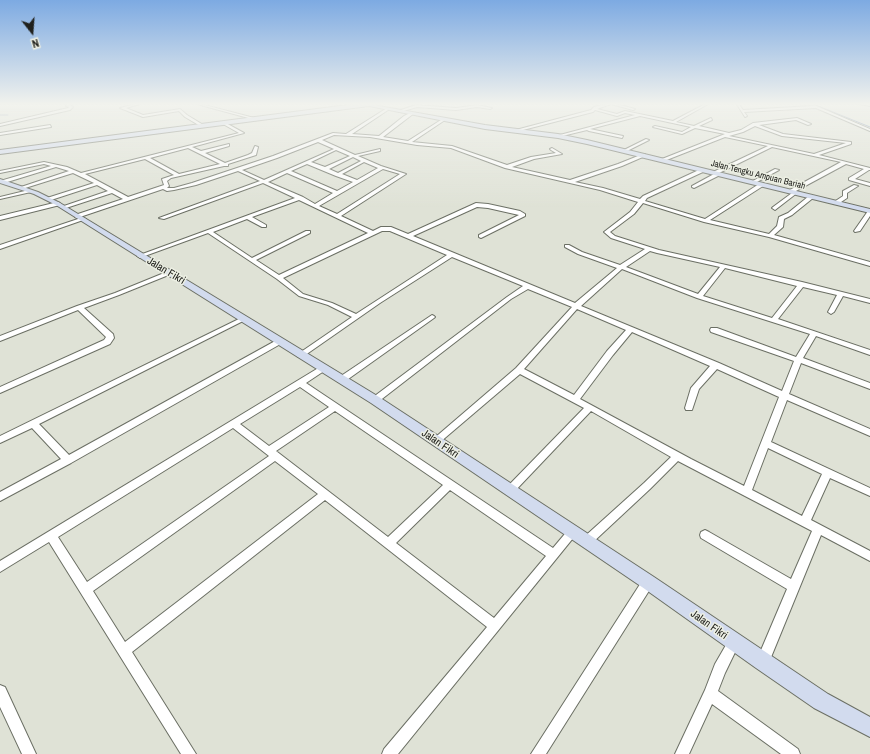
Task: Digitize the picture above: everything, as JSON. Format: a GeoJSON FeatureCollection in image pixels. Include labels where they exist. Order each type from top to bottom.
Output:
{"type":"FeatureCollection","features":[{"type":"Feature","properties":{"kind":"street"},"geometry":{"type":"LineString","coordinates":[[0,152],[108,138]]}},
{"type":"Feature","properties":{"kind":"street"},"geometry":{"type":"LineString","coordinates":[[81,174],[225,138]]}},
{"type":"Feature","properties":{"kind":"street"},"geometry":{"type":"LineString","coordinates":[[163,187],[167,190],[174,189],[239,169],[323,138]]}},
{"type":"Feature","properties":{"kind":"street"},"geometry":{"type":"LineString","coordinates":[[387,138],[452,148],[507,167],[601,189],[706,221],[770,236],[870,264]]}},
{"type":"Feature","properties":{"kind":"street"},"geometry":{"type":"LineString","coordinates":[[409,142],[415,138]]}},
{"type":"Feature","properties":{"kind":"street","name":"Jalan Tengku Ampuan Bariah"},"geometry":{"type":"LineString","coordinates":[[568,138],[664,160],[870,212]]}},
{"type":"Feature","properties":{"kind":"street"},"geometry":{"type":"LineString","coordinates":[[664,160],[719,138]]}},
{"type":"Feature","properties":{"kind":"street"},"geometry":{"type":"LineString","coordinates":[[740,138],[845,162],[869,169]]}},
{"type":"Feature","properties":{"kind":"street"},"geometry":{"type":"LineString","coordinates":[[811,138],[850,143],[815,155]]}},
{"type":"Feature","properties":{"kind":"street"},"geometry":{"type":"LineString","coordinates":[[318,140],[363,161],[404,175],[338,216]]}},
{"type":"Feature","properties":{"kind":"street"},"geometry":{"type":"LineString","coordinates":[[624,151],[647,140]]}},
{"type":"Feature","properties":{"kind":"street"},"geometry":{"type":"LineString","coordinates":[[200,153],[228,144]]}},
{"type":"Feature","properties":{"kind":"street"},"geometry":{"type":"LineString","coordinates":[[694,187],[717,173],[772,146]]}},
{"type":"Feature","properties":{"kind":"street"},"geometry":{"type":"LineString","coordinates":[[189,147],[224,164],[265,181],[373,233]]}},
{"type":"Feature","properties":{"kind":"street"},"geometry":{"type":"LineString","coordinates":[[0,247],[168,185],[164,180],[250,156],[254,154],[256,147]]}},
{"type":"Feature","properties":{"kind":"street"},"geometry":{"type":"LineString","coordinates":[[162,218],[265,181],[338,149]]}},
{"type":"Feature","properties":{"kind":"street"},"geometry":{"type":"LineString","coordinates":[[507,167],[533,158],[560,154],[552,149]]}},
{"type":"Feature","properties":{"kind":"street"},"geometry":{"type":"LineString","coordinates":[[325,169],[354,156],[379,150]]}},
{"type":"Feature","properties":{"kind":"street"},"geometry":{"type":"LineString","coordinates":[[569,182],[620,165],[643,155]]}},
{"type":"Feature","properties":{"kind":"street"},"geometry":{"type":"LineString","coordinates":[[146,158],[178,175]]}},
{"type":"Feature","properties":{"kind":"street"},"geometry":{"type":"LineString","coordinates":[[338,175],[363,161]]}},
{"type":"Feature","properties":{"kind":"street"},"geometry":{"type":"LineString","coordinates":[[307,162],[357,182]]}},
{"type":"Feature","properties":{"kind":"street"},"geometry":{"type":"LineString","coordinates":[[775,208],[792,193],[845,162]]}},
{"type":"Feature","properties":{"kind":"street"},"geometry":{"type":"LineString","coordinates":[[1,180],[41,163],[57,166],[81,174],[127,200]]}},
{"type":"Feature","properties":{"kind":"street"},"geometry":{"type":"LineString","coordinates":[[1,180],[57,166]]}},
{"type":"Feature","properties":{"kind":"street"},"geometry":{"type":"LineString","coordinates":[[316,205],[382,168]]}},
{"type":"Feature","properties":{"kind":"street"},"geometry":{"type":"LineString","coordinates":[[869,169],[851,179],[870,185]]}},
{"type":"Feature","properties":{"kind":"street"},"geometry":{"type":"LineString","coordinates":[[703,170],[645,197],[632,213],[607,232],[613,237],[649,249],[870,301]]}},
{"type":"Feature","properties":{"kind":"street"},"geometry":{"type":"LineString","coordinates":[[753,182],[777,170]]}},
{"type":"Feature","properties":{"kind":"street"},"geometry":{"type":"LineString","coordinates":[[0,198],[73,171]]}},
{"type":"Feature","properties":{"kind":"street"},"geometry":{"type":"LineString","coordinates":[[287,171],[337,193]]}},
{"type":"Feature","properties":{"kind":"street","name":"Jalan Fikri"},"geometry":{"type":"LineString","coordinates":[[1,180],[57,203],[301,356],[375,400],[648,582],[762,662],[821,701],[870,727]]}},
{"type":"Feature","properties":{"kind":"street"},"geometry":{"type":"LineString","coordinates":[[57,203],[98,184]]}},
{"type":"Feature","properties":{"kind":"street"},"geometry":{"type":"LineString","coordinates":[[706,221],[761,185]]}},
{"type":"Feature","properties":{"kind":"street"},"geometry":{"type":"LineString","coordinates":[[836,203],[843,199],[845,192],[856,186]]}},
{"type":"Feature","properties":{"kind":"street"},"geometry":{"type":"LineString","coordinates":[[0,218],[57,203],[112,191]]}},
{"type":"Feature","properties":{"kind":"street"},"geometry":{"type":"LineString","coordinates":[[770,236],[780,227],[781,218],[790,214],[810,197]]}},
{"type":"Feature","properties":{"kind":"street"},"geometry":{"type":"LineString","coordinates":[[140,256],[301,198]]}},
{"type":"Feature","properties":{"kind":"street"},"geometry":{"type":"LineString","coordinates":[[410,236],[476,205],[488,206],[523,215],[481,236]]}},
{"type":"Feature","properties":{"kind":"street"},"geometry":{"type":"LineString","coordinates":[[856,231],[870,212]]}},
{"type":"Feature","properties":{"kind":"street"},"geometry":{"type":"LineString","coordinates":[[247,217],[264,226]]}},
{"type":"Feature","properties":{"kind":"street"},"geometry":{"type":"LineString","coordinates":[[279,278],[373,233],[388,228],[716,365],[870,433]]}},
{"type":"Feature","properties":{"kind":"street"},"geometry":{"type":"LineString","coordinates":[[208,231],[279,278],[303,296],[330,304],[357,317]]}},
{"type":"Feature","properties":{"kind":"street"},"geometry":{"type":"LineString","coordinates":[[252,260],[308,232]]}},
{"type":"Feature","properties":{"kind":"street"},"geometry":{"type":"LineString","coordinates":[[567,246],[580,253],[699,297],[814,333],[870,353]]}},
{"type":"Feature","properties":{"kind":"street"},"geometry":{"type":"LineString","coordinates":[[436,441],[519,370],[576,306],[621,267],[649,249]]}},
{"type":"Feature","properties":{"kind":"street"},"geometry":{"type":"LineString","coordinates":[[301,356],[452,254]]}},
{"type":"Feature","properties":{"kind":"street"},"geometry":{"type":"LineString","coordinates":[[699,297],[724,266]]}},
{"type":"Feature","properties":{"kind":"street"},"geometry":{"type":"LineString","coordinates":[[0,339],[169,273]]}},
{"type":"Feature","properties":{"kind":"street"},"geometry":{"type":"LineString","coordinates":[[774,320],[802,284]]}},
{"type":"Feature","properties":{"kind":"street"},"geometry":{"type":"LineString","coordinates":[[375,400],[509,298],[528,286]]}},
{"type":"Feature","properties":{"kind":"street"},"geometry":{"type":"LineString","coordinates":[[831,312],[841,294]]}},
{"type":"Feature","properties":{"kind":"street"},"geometry":{"type":"LineString","coordinates":[[0,390],[107,342],[110,336],[79,307]]}},
{"type":"Feature","properties":{"kind":"street"},"geometry":{"type":"LineString","coordinates":[[341,380],[432,317]]}},
{"type":"Feature","properties":{"kind":"street"},"geometry":{"type":"LineString","coordinates":[[0,440],[243,319]]}},
{"type":"Feature","properties":{"kind":"street"},"geometry":{"type":"LineString","coordinates":[[575,400],[610,353],[631,329]]}},
{"type":"Feature","properties":{"kind":"street"},"geometry":{"type":"LineString","coordinates":[[714,330],[870,386]]}},
{"type":"Feature","properties":{"kind":"street"},"geometry":{"type":"LineString","coordinates":[[746,491],[798,360],[814,333]]}},
{"type":"Feature","properties":{"kind":"street"},"geometry":{"type":"LineString","coordinates":[[0,497],[280,342]]}},
{"type":"Feature","properties":{"kind":"street"},"geometry":{"type":"LineString","coordinates":[[690,408],[695,388],[716,365]]}},
{"type":"Feature","properties":{"kind":"street"},"geometry":{"type":"LineString","coordinates":[[0,567],[323,369]]}},
{"type":"Feature","properties":{"kind":"street"},"geometry":{"type":"LineString","coordinates":[[519,370],[677,456],[870,556]]}},
{"type":"Feature","properties":{"kind":"street"},"geometry":{"type":"LineString","coordinates":[[300,383],[554,555]]}},
{"type":"Feature","properties":{"kind":"street"},"geometry":{"type":"LineString","coordinates":[[85,590],[335,407]]}},
{"type":"Feature","properties":{"kind":"street"},"geometry":{"type":"LineString","coordinates":[[510,490],[589,408]]}},
{"type":"Feature","properties":{"kind":"street"},"geometry":{"type":"LineString","coordinates":[[33,424],[68,460]]}},
{"type":"Feature","properties":{"kind":"street"},"geometry":{"type":"LineString","coordinates":[[234,424],[495,626]]}},
{"type":"Feature","properties":{"kind":"street"},"geometry":{"type":"LineString","coordinates":[[765,443],[870,492]]}},
{"type":"Feature","properties":{"kind":"street"},"geometry":{"type":"LineString","coordinates":[[587,541],[647,486],[677,456]]}},
{"type":"Feature","properties":{"kind":"street"},"geometry":{"type":"LineString","coordinates":[[805,521],[828,472]]}},
{"type":"Feature","properties":{"kind":"street"},"geometry":{"type":"LineString","coordinates":[[388,543],[450,484]]}},
{"type":"Feature","properties":{"kind":"street"},"geometry":{"type":"LineString","coordinates":[[123,651],[325,494]]}},
{"type":"Feature","properties":{"kind":"street"},"geometry":{"type":"LineString","coordinates":[[762,662],[818,529]]}},
{"type":"Feature","properties":{"kind":"street"},"geometry":{"type":"LineString","coordinates":[[389,754],[573,532]]}},
{"type":"Feature","properties":{"kind":"street"},"geometry":{"type":"LineString","coordinates":[[705,535],[793,586]]}},
{"type":"Feature","properties":{"kind":"street"},"geometry":{"type":"LineString","coordinates":[[51,536],[189,754]]}},
{"type":"Feature","properties":{"kind":"street"},"geometry":{"type":"LineString","coordinates":[[538,754],[648,582]]}},
{"type":"Feature","properties":{"kind":"street"},"geometry":{"type":"LineString","coordinates":[[682,754],[720,669],[734,642]]}},
{"type":"Feature","properties":{"kind":"street"},"geometry":{"type":"LineString","coordinates":[[0,692],[30,754]]}},
{"type":"Feature","properties":{"kind":"street"},"geometry":{"type":"LineString","coordinates":[[710,694],[793,754]]}}]}
